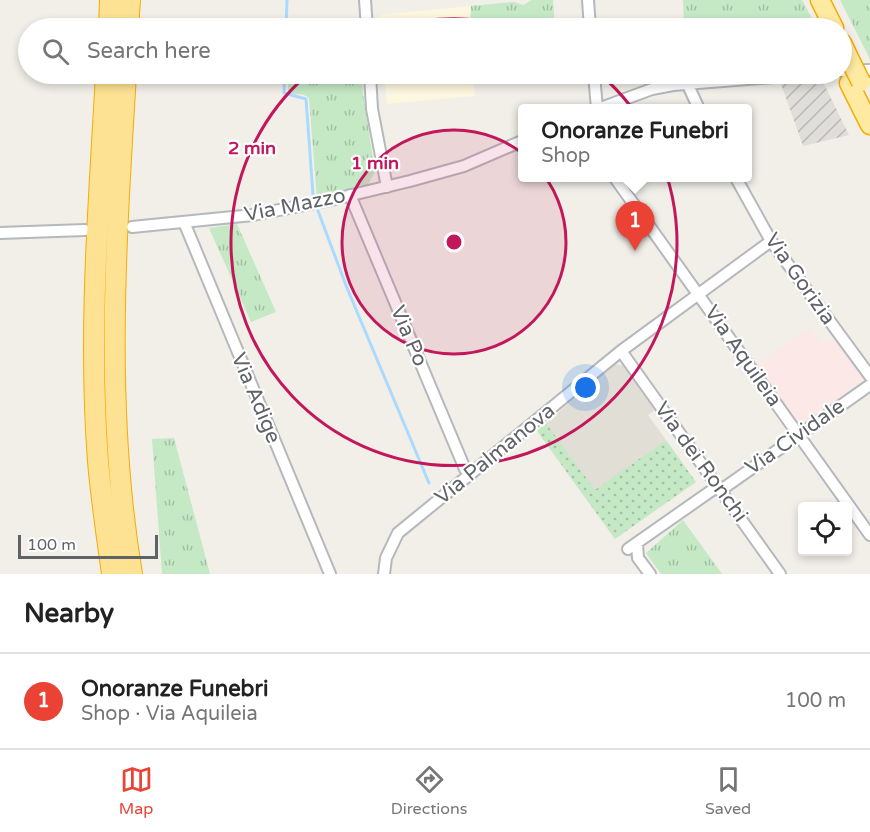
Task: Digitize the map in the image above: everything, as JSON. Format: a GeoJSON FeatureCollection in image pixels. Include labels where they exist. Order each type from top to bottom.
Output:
{"type":"FeatureCollection","features":[{"type":"Feature","properties":{"kind":"highway"},"geometry":{"type":"LineString","coordinates":[[109,18],[110,0]]}},
{"type":"Feature","properties":{"kind":"highway"},"geometry":{"type":"LineString","coordinates":[[129,18],[130,0]]}},
{"type":"Feature","properties":{"kind":"highway"},"geometry":{"type":"LineString","coordinates":[[807,0],[817,18]]}},
{"type":"Feature","properties":{"kind":"highway"},"geometry":{"type":"LineString","coordinates":[[820,0],[829,18]]}},
{"type":"Feature","properties":{"kind":"highway"},"geometry":{"type":"LineString","coordinates":[[852,73],[870,99]]}},
{"type":"Feature","properties":{"kind":"highway"},"geometry":{"type":"LineString","coordinates":[[852,73],[870,125]]}},
{"type":"Feature","properties":{"kind":"highway"},"geometry":{"type":"LineString","coordinates":[[105,84],[94,287],[94,351],[98,460],[112,574]]}},
{"type":"Feature","properties":{"kind":"highway"},"geometry":{"type":"LineString","coordinates":[[125,84],[113,323],[116,439],[121,500],[132,574]]}},
{"type":"Feature","properties":{"kind":"street"},"geometry":{"type":"LineString","coordinates":[[365,0],[366,18]]}},
{"type":"Feature","properties":{"kind":"street"},"geometry":{"type":"LineString","coordinates":[[588,0],[589,18]]}},
{"type":"Feature","properties":{"kind":"street"},"geometry":{"type":"LineString","coordinates":[[371,84],[372,109],[387,187]]}},
{"type":"Feature","properties":{"kind":"street"},"geometry":{"type":"LineString","coordinates":[[595,84],[597,104]]}},
{"type":"Feature","properties":{"kind":"street"},"geometry":{"type":"LineString","coordinates":[[609,104],[652,89],[681,84]]}},
{"type":"Feature","properties":{"kind":"street"},"geometry":{"type":"LineString","coordinates":[[687,84],[697,104]]}},
{"type":"Feature","properties":{"kind":"street","name":"Via Mazzo"},"geometry":{"type":"LineString","coordinates":[[132,227],[253,215],[387,187],[464,166],[518,143]]}},
{"type":"Feature","properties":{"kind":"street","name":"Via Aquileia"},"geometry":{"type":"LineString","coordinates":[[619,182],[870,535]]}},
{"type":"Feature","properties":{"kind":"street","name":"Via Gorizia"},"geometry":{"type":"LineString","coordinates":[[739,182],[771,241],[870,376]]}},
{"type":"Feature","properties":{"kind":"street","name":"Via Po"},"geometry":{"type":"LineString","coordinates":[[350,195],[465,469],[470,476]]}},
{"type":"Feature","properties":{"kind":"street","name":"Via Adige"},"geometry":{"type":"LineString","coordinates":[[184,222],[330,574]]}},
{"type":"Feature","properties":{"kind":"street"},"geometry":{"type":"LineString","coordinates":[[0,233],[85,230]]}},
{"type":"Feature","properties":{"kind":"street","name":"Via Palmanova"},"geometry":{"type":"LineString","coordinates":[[384,574],[386,558],[398,533],[621,351],[771,241]]}},
{"type":"Feature","properties":{"kind":"street","name":"Via dei Ronchi"},"geometry":{"type":"LineString","coordinates":[[621,351],[780,574]]}},
{"type":"Feature","properties":{"kind":"street","name":"Via Cividale"},"geometry":{"type":"LineString","coordinates":[[650,574],[638,558],[633,546],[870,385]]}},
{"type":"Feature","properties":{"kind":"shaded area"},"geometry":{"type":"Polygon","coordinates":[[[471,6],[470,18],[379,18],[379,15],[471,6]]]}},
{"type":"Feature","properties":{"kind":"shaded area"},"geometry":{"type":"Polygon","coordinates":[[[385,84],[473,84],[475,96],[387,104],[385,84]]]}},
{"type":"Feature","properties":{"kind":"shaded area"},"geometry":{"type":"Polygon","coordinates":[[[781,84],[824,84],[849,135],[803,146],[781,84]]]}},
{"type":"Feature","properties":{"kind":"shaded area"},"geometry":{"type":"Polygon","coordinates":[[[810,328],[821,342],[838,341],[863,373],[862,381],[802,424],[796,423],[755,366],[810,328]]]}},
{"type":"Feature","properties":{"kind":"shaded area"},"geometry":{"type":"Polygon","coordinates":[[[615,364],[626,366],[656,409],[648,415],[666,440],[595,491],[546,423],[615,364]]]}},
{"type":"Feature","properties":{"kind":"green space"},"geometry":{"type":"Polygon","coordinates":[[[532,0],[553,0],[554,18],[470,18],[471,6],[514,2],[523,5],[532,0]]]}},
{"type":"Feature","properties":{"kind":"green space"},"geometry":{"type":"Polygon","coordinates":[[[683,0],[802,0],[812,18],[684,18],[683,0]]]}},
{"type":"Feature","properties":{"kind":"green space"},"geometry":{"type":"Polygon","coordinates":[[[840,0],[870,0],[870,59],[852,24],[852,18],[849,18],[840,0]]]}},
{"type":"Feature","properties":{"kind":"green space"},"geometry":{"type":"Polygon","coordinates":[[[288,84],[362,84],[375,172],[366,188],[317,199],[309,98],[288,92],[288,84]]]}},
{"type":"Feature","properties":{"kind":"green space"},"geometry":{"type":"Polygon","coordinates":[[[237,224],[276,312],[251,322],[209,228],[237,224]]]}},
{"type":"Feature","properties":{"kind":"green space"},"geometry":{"type":"Polygon","coordinates":[[[546,423],[595,490],[666,440],[696,482],[615,539],[537,431],[546,423]]]}},
{"type":"Feature","properties":{"kind":"green space"},"geometry":{"type":"Polygon","coordinates":[[[174,438],[210,574],[162,574],[152,439],[174,438]]]}},
{"type":"Feature","properties":{"kind":"green space"},"geometry":{"type":"Polygon","coordinates":[[[683,520],[722,574],[661,574],[646,553],[683,520]]]}},
{"type":"Feature","properties":{"kind":"waterway"},"geometry":{"type":"LineString","coordinates":[[286,18],[287,0]]}},
{"type":"Feature","properties":{"kind":"waterway"},"geometry":{"type":"LineString","coordinates":[[284,84],[284,93],[306,99],[313,195]]}},
{"type":"Feature","properties":{"kind":"waterway"},"geometry":{"type":"LineString","coordinates":[[318,211],[347,288],[429,483]]}},
{"type":"Feature","properties":{"kind":"place","name":"Onoranze Funebri"},"geometry":{"type":"Point","coordinates":[635,251]}}]}
